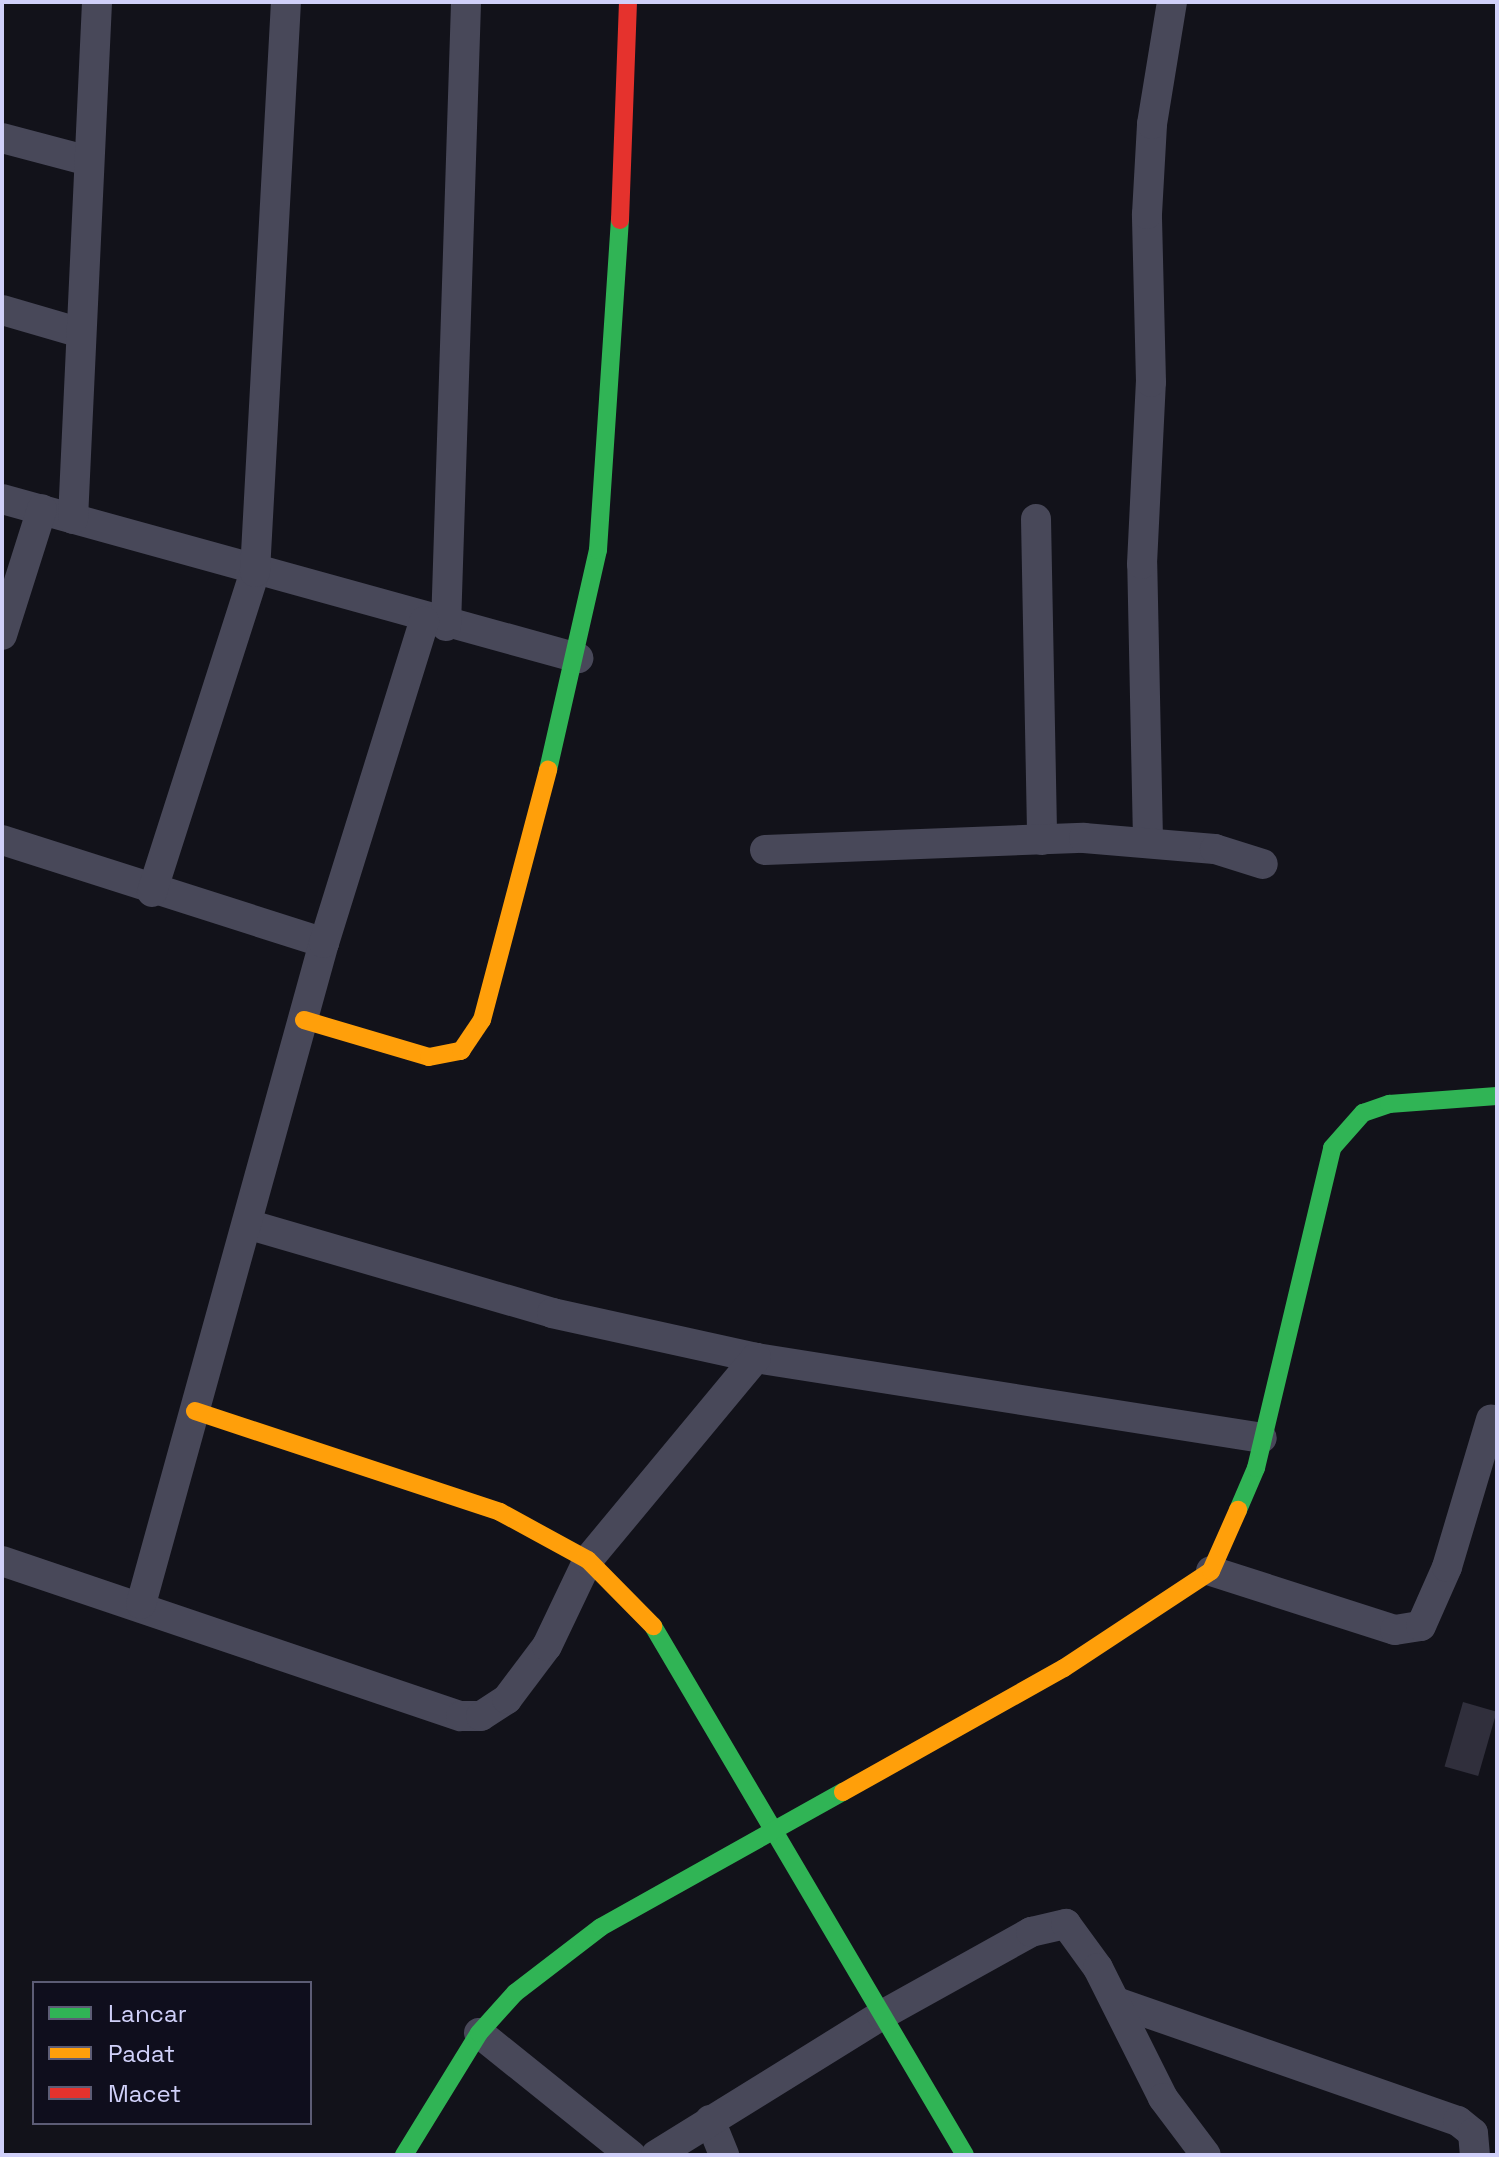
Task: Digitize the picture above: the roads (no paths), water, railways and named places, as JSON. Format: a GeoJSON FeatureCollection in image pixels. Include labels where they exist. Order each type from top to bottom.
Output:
{"type":"FeatureCollection","features":[{"type":"Feature","properties":{"kind":"street"},"geometry":{"type":"LineString","coordinates":[[73,519],[97,2]]}},
{"type":"Feature","properties":{"kind":"street"},"geometry":{"type":"LineString","coordinates":[[152,892],[255,572],[286,2]]}},
{"type":"Feature","properties":{"kind":"street"},"geometry":{"type":"LineString","coordinates":[[141,1604],[250,1225],[324,943],[435,624],[466,2]]}},
{"type":"Feature","properties":{"kind":"street"},"geometry":{"type":"LineString","coordinates":[[304,1020],[429,1057],[471,1044],[578,658],[598,550],[613,389],[628,2]]}},
{"type":"Feature","properties":{"kind":"street"},"geometry":{"type":"LineString","coordinates":[[1148,840],[1142,564],[1151,382],[1147,214],[1152,124],[1172,2]]}},
{"type":"Feature","properties":{"kind":"street"},"geometry":{"type":"LineString","coordinates":[[2,138],[89,161]]}},
{"type":"Feature","properties":{"kind":"street"},"geometry":{"type":"LineString","coordinates":[[2,310],[81,333]]}},
{"type":"Feature","properties":{"kind":"street"},"geometry":{"type":"LineString","coordinates":[[2,499],[435,624],[578,658]]}},
{"type":"Feature","properties":{"kind":"street"},"geometry":{"type":"LineString","coordinates":[[2,635],[42,509]]}},
{"type":"Feature","properties":{"kind":"street"},"geometry":{"type":"LineString","coordinates":[[1036,519],[1042,840]]}},
{"type":"Feature","properties":{"kind":"street"},"geometry":{"type":"LineString","coordinates":[[2,840],[152,892],[324,943]]}},
{"type":"Feature","properties":{"kind":"street"},"geometry":{"type":"LineString","coordinates":[[765,850],[1042,840],[1148,840],[1263,864]]}},
{"type":"Feature","properties":{"kind":"street"},"geometry":{"type":"LineString","coordinates":[[404,2155],[479,2033],[515,1993],[601,1927],[1064,1668],[1211,1571],[1247,1493],[1317,1193],[1347,1125],[1400,1102],[1497,1096]]}},
{"type":"Feature","properties":{"kind":"street"},"geometry":{"type":"LineString","coordinates":[[250,1225],[552,1313],[756,1358],[1262,1438]]}},
{"type":"Feature","properties":{"kind":"street"},"geometry":{"type":"LineString","coordinates":[[2,1561],[141,1604],[461,1716],[481,1716],[507,1699],[547,1646],[588,1560],[756,1358]]}},
{"type":"Feature","properties":{"kind":"street"},"geometry":{"type":"LineString","coordinates":[[195,1411],[500,1512],[588,1560],[644,1613],[686,1673],[772,1829],[965,2155]]}},
{"type":"Feature","properties":{"kind":"street"},"geometry":{"type":"LineString","coordinates":[[1211,1571],[1395,1630],[1421,1626],[1447,1567],[1491,1419]]}},
{"type":"Feature","properties":{"kind":"street"},"geometry":{"type":"LineString","coordinates":[[656,2155],[882,2015],[1031,1932],[1066,1924],[1116,2002],[1163,2098],[1206,2155]]}},
{"type":"Feature","properties":{"kind":"street"},"geometry":{"type":"LineString","coordinates":[[1116,2002],[1458,2121],[1473,2133],[1475,2155]]}},
{"type":"Feature","properties":{"kind":"street"},"geometry":{"type":"LineString","coordinates":[[479,2033],[631,2155]]}},
{"type":"Feature","properties":{"kind":"street"},"geometry":{"type":"LineString","coordinates":[[710,2120],[724,2155]]}}]}
